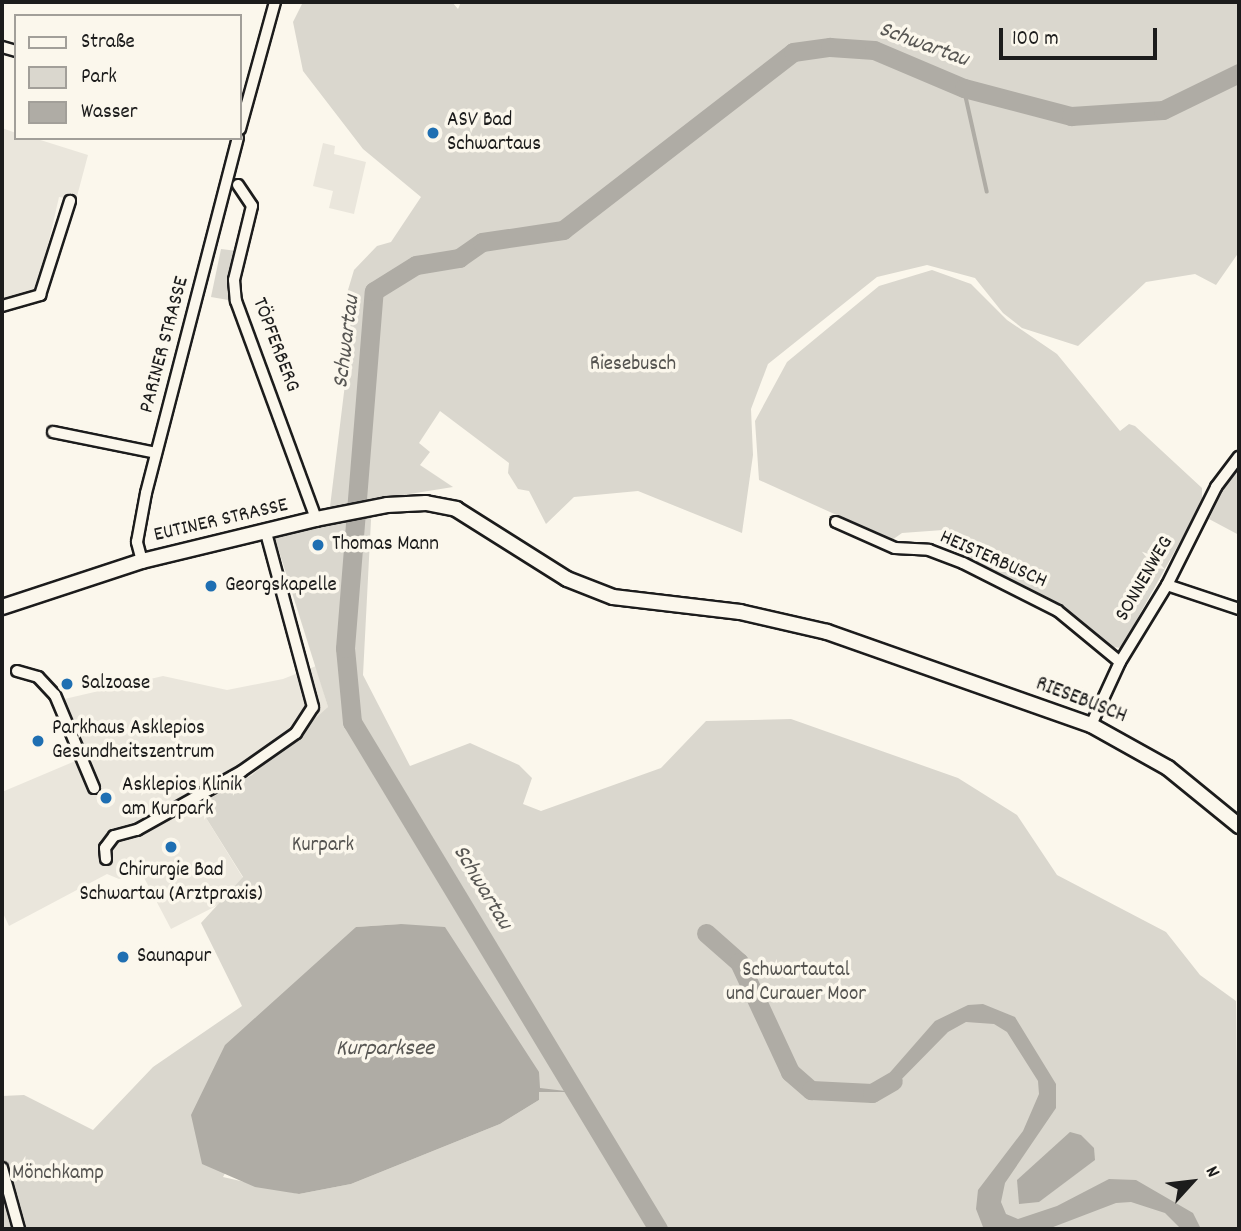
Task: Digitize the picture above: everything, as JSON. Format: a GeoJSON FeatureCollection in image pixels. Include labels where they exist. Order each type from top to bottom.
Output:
{"type":"FeatureCollection","features":[{"type":"Feature","properties":{"kind":"main road","name":"EUTINER STRASSE"},"geometry":{"type":"LineString","coordinates":[[2,607],[142,561],[341,514],[407,502],[456,509]]}},
{"type":"Feature","properties":{"kind":"main road","name":"RIESEBUSCH"},"geometry":{"type":"LineString","coordinates":[[456,509],[567,579],[613,597],[740,612],[827,632],[1091,725],[1168,768],[1239,826]]}},
{"type":"Feature","properties":{"kind":"street"},"geometry":{"type":"LineString","coordinates":[[242,118],[275,2]]}},
{"type":"Feature","properties":{"kind":"street","name":"PARINER STRASSE"},"geometry":{"type":"LineString","coordinates":[[142,561],[137,542],[156,453],[236,140]]}},
{"type":"Feature","properties":{"kind":"street","name":"TÖPFERBERG"},"geometry":{"type":"LineString","coordinates":[[238,185],[252,206],[234,280],[236,301],[316,520]]}},
{"type":"Feature","properties":{"kind":"street"},"geometry":{"type":"LineString","coordinates":[[2,306],[40,295],[70,201]]}},
{"type":"Feature","properties":{"kind":"street"},"geometry":{"type":"LineString","coordinates":[[53,432],[156,453]]}},
{"type":"Feature","properties":{"kind":"street","name":"SONNENWEG"},"geometry":{"type":"LineString","coordinates":[[1091,725],[1120,662],[1167,585],[1216,487],[1239,457]]}},
{"type":"Feature","properties":{"kind":"street","name":"HEISTERBUSCH"},"geometry":{"type":"LineString","coordinates":[[836,522],[895,548],[929,550],[963,563],[1058,611],[1095,637],[1120,662]]}},
{"type":"Feature","properties":{"kind":"street"},"geometry":{"type":"LineString","coordinates":[[106,859],[104,848],[114,836],[131,834],[296,733],[313,707],[266,533]]}},
{"type":"Feature","properties":{"kind":"street"},"geometry":{"type":"LineString","coordinates":[[1167,585],[1239,609]]}},
{"type":"Feature","properties":{"kind":"street"},"geometry":{"type":"LineString","coordinates":[[16,671],[38,677],[55,695],[94,788]]}},
{"type":"Feature","properties":{"kind":"street"},"geometry":{"type":"LineString","coordinates":[[2,1168],[19,1229]]}},
{"type":"Feature","properties":{"kind":"shaded area"},"geometry":{"type":"Polygon","coordinates":[[[2,128],[14,132],[14,140],[40,140],[88,155],[76,200],[59,197],[37,293],[2,300],[2,128]]]}},
{"type":"Feature","properties":{"kind":"shaded area"},"geometry":{"type":"Polygon","coordinates":[[[323,143],[335,146],[334,154],[366,162],[354,214],[329,208],[333,191],[313,186],[323,143]]]}},
{"type":"Feature","properties":{"kind":"shaded area","name":"Asklepios Klinik am Kurpark"},"geometry":{"type":"Polygon","coordinates":[[[316,666],[328,707],[322,716],[252,775],[198,805],[243,878],[222,903],[171,929],[141,872],[119,879],[107,874],[9,926],[2,911],[2,792],[80,759],[56,701],[163,676],[227,690],[283,679],[316,666]]]}},
{"type":"Feature","properties":{"kind":"green space","name":"Schwartautal und Curauer Moor"},"geometry":{"type":"Polygon","coordinates":[[[303,2],[452,2],[458,9],[461,2],[1239,2],[1239,252],[1216,285],[1195,274],[1146,282],[1078,346],[1022,328],[1003,313],[975,278],[927,265],[877,277],[768,364],[751,409],[753,455],[742,533],[638,491],[574,497],[546,524],[529,491],[518,489],[508,473],[509,463],[440,411],[419,443],[430,452],[420,465],[453,487],[366,501],[371,520],[363,675],[410,766],[470,743],[519,765],[532,778],[523,804],[541,811],[661,768],[706,721],[791,719],[958,778],[1017,815],[1057,875],[1166,932],[1200,975],[1236,1001],[1239,1229],[2,1229],[2,1096],[24,1095],[93,1130],[153,1067],[242,1006],[201,923],[243,877],[198,805],[252,775],[328,707],[272,529],[329,515],[351,335],[348,290],[354,270],[377,246],[391,242],[421,197],[363,149],[303,71],[293,22],[303,2]],[[401,924],[356,927],[223,1177],[299,1194],[351,1184],[500,1124],[539,1100],[401,924]]]}},
{"type":"Feature","properties":{"kind":"green space"},"geometry":{"type":"Polygon","coordinates":[[[221,249],[237,251],[234,301],[211,297],[221,249]]]}},
{"type":"Feature","properties":{"kind":"green space"},"geometry":{"type":"Polygon","coordinates":[[[932,270],[971,284],[1007,320],[1057,354],[1120,431],[1129,424],[1135,426],[1202,488],[1202,502],[1121,648],[1112,647],[1059,605],[966,559],[943,530],[902,533],[892,540],[759,480],[755,421],[787,362],[879,286],[932,270]]]}},
{"type":"Feature","properties":{"kind":"green space"},"geometry":{"type":"Polygon","coordinates":[[[1239,463],[1239,535],[1209,519],[1232,470],[1239,463]]]}},
{"type":"Feature","properties":{"kind":"water","name":"Kurparksee"},"geometry":{"type":"Polygon","coordinates":[[[401,924],[445,927],[539,1072],[540,1088],[574,1092],[539,1092],[539,1100],[500,1124],[351,1184],[299,1194],[255,1187],[202,1164],[191,1115],[225,1045],[356,927],[401,924]]]}},
{"type":"Feature","properties":{"kind":"water"},"geometry":{"type":"Polygon","coordinates":[[[983,1004],[1015,1017],[1056,1084],[1056,1108],[1005,1183],[1001,1202],[1006,1214],[1018,1219],[1057,1206],[1109,1179],[1136,1180],[1193,1213],[1201,1229],[1181,1229],[1165,1213],[1131,1202],[1116,1203],[1048,1229],[983,1227],[976,1209],[978,1190],[1023,1131],[1039,1094],[1038,1081],[1007,1032],[994,1024],[966,1022],[948,1032],[889,1092],[872,1093],[935,1021],[968,1005],[983,1004]]]}},
{"type":"Feature","properties":{"kind":"water"},"geometry":{"type":"Polygon","coordinates":[[[1070,1132],[1081,1135],[1094,1148],[1095,1160],[1039,1202],[1019,1204],[1017,1180],[1070,1132]]]}},
{"type":"Feature","properties":{"kind":"waterway","name":"Schwartau"},"geometry":{"type":"LineString","coordinates":[[658,1229],[352,722],[345,648],[374,291],[416,265],[459,258],[482,242],[563,230],[793,52],[830,47],[874,50],[964,88],[1071,116],[1163,110],[1239,73]]}},
{"type":"Feature","properties":{"kind":"waterway"},"geometry":{"type":"LineString","coordinates":[[964,88],[987,191]]}},
{"type":"Feature","properties":{"kind":"waterway"},"geometry":{"type":"LineString","coordinates":[[706,933],[739,962],[790,1072],[811,1090],[872,1093],[893,1081]]}},
{"type":"Feature","properties":{"kind":"place","name":"ASV Bad Schwartaus"},"geometry":{"type":"Point","coordinates":[433,133]}},
{"type":"Feature","properties":{"kind":"place","name":"Thomas Mann"},"geometry":{"type":"Point","coordinates":[318,545]}},
{"type":"Feature","properties":{"kind":"place","name":"Georgskapelle"},"geometry":{"type":"Point","coordinates":[211,586]}},
{"type":"Feature","properties":{"kind":"place","name":"Salzoase"},"geometry":{"type":"Point","coordinates":[67,684]}},
{"type":"Feature","properties":{"kind":"place","name":"Parkhaus Asklepios Gesundheitszentrum"},"geometry":{"type":"Point","coordinates":[38,741]}},
{"type":"Feature","properties":{"kind":"place","name":"Asklepios Klinik am Kurpark"},"geometry":{"type":"Point","coordinates":[106,798]}},
{"type":"Feature","properties":{"kind":"place","name":"Chirurgie Bad Schwartau (Arztpraxis)"},"geometry":{"type":"Point","coordinates":[171,847]}},
{"type":"Feature","properties":{"kind":"place","name":"Saunapur"},"geometry":{"type":"Point","coordinates":[123,957]}},
{"type":"Feature","properties":{"kind":"park label","name":"Riesebusch"},"geometry":{"type":"Point","coordinates":[633,365]}},
{"type":"Feature","properties":{"kind":"park label","name":"Kurpark"},"geometry":{"type":"Point","coordinates":[323,846]}},
{"type":"Feature","properties":{"kind":"park label","name":"Mönchkamp"},"geometry":{"type":"Point","coordinates":[58,1174]}}]}
